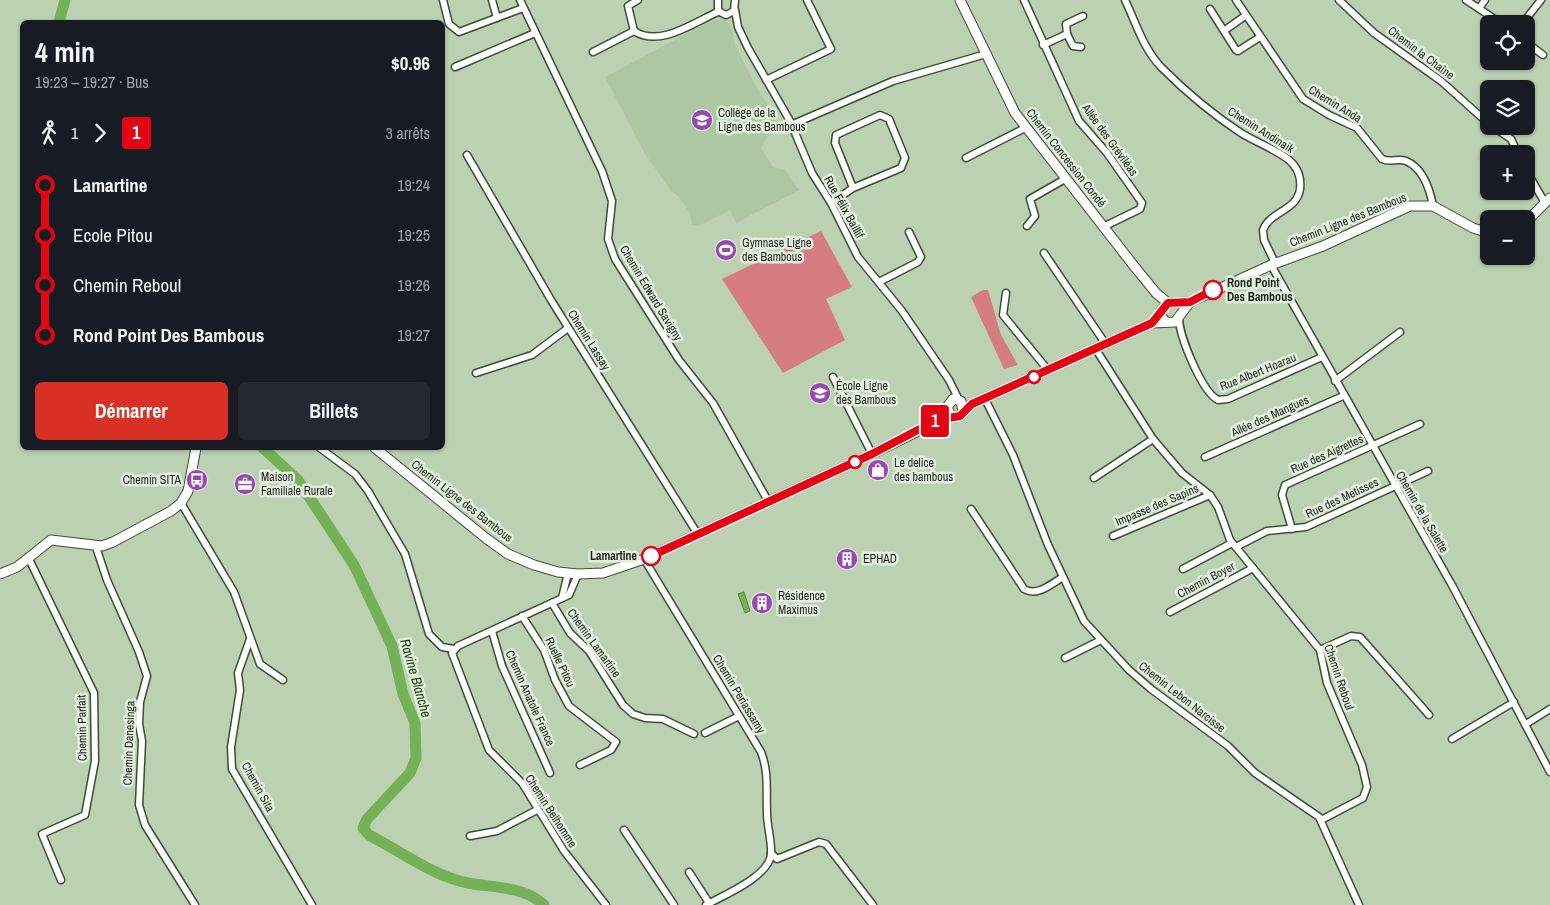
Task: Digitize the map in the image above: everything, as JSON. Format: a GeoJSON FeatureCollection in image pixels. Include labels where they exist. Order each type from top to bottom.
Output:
{"type":"FeatureCollection","features":[{"type":"Feature","properties":{"kind":"main road","name":"Chemin Concession Condé"},"geometry":{"type":"LineString","coordinates":[[960,0],[1015,113],[1025,128],[1167,306]]}},
{"type":"Feature","properties":{"kind":"main road"},"geometry":{"type":"LineString","coordinates":[[1535,213],[1547,201]]}},
{"type":"Feature","properties":{"kind":"main road","name":"Chemin Ligne des Bambous"},"geometry":{"type":"LineString","coordinates":[[1167,306],[1190,302],[1273,264],[1323,246],[1410,206],[1433,206]]}},
{"type":"Feature","properties":{"kind":"main road"},"geometry":{"type":"LineString","coordinates":[[1433,206],[1480,231]]}},
{"type":"Feature","properties":{"kind":"main road","name":"Chemin Ligne des Bambous"},"geometry":{"type":"LineString","coordinates":[[1180,316],[1190,302]]}},
{"type":"Feature","properties":{"kind":"main road"},"geometry":{"type":"LineString","coordinates":[[1152,323],[1167,306]]}},
{"type":"Feature","properties":{"kind":"main road"},"geometry":{"type":"LineString","coordinates":[[960,401],[963,412],[972,404],[1152,323],[1175,322],[1180,316],[1180,309],[1167,306]]}},
{"type":"Feature","properties":{"kind":"main road"},"geometry":{"type":"LineString","coordinates":[[1167,306],[1162,318],[1168,322]]}},
{"type":"Feature","properties":{"kind":"main road"},"geometry":{"type":"LineString","coordinates":[[954,417],[948,406],[953,399],[972,404]]}},
{"type":"Feature","properties":{"kind":"main road","name":"Chemin Ligne des Bambous"},"geometry":{"type":"LineString","coordinates":[[937,420],[948,406]]}},
{"type":"Feature","properties":{"kind":"main road","name":"Chemin Ligne des Bambous"},"geometry":{"type":"LineString","coordinates":[[378,450],[504,551],[534,565],[568,573],[603,573],[644,559],[872,454],[937,420],[954,417],[963,412]]}},
{"type":"Feature","properties":{"kind":"main road"},"geometry":{"type":"LineString","coordinates":[[0,574],[16,567],[51,540],[96,547],[113,542],[148,522],[161,517],[181,503],[188,491],[196,450]]}},
{"type":"Feature","properties":{"kind":"street"},"geometry":{"type":"LineString","coordinates":[[443,0],[449,24],[455,31],[463,31],[523,8]]}},
{"type":"Feature","properties":{"kind":"street"},"geometry":{"type":"LineString","coordinates":[[492,0],[498,18]]}},
{"type":"Feature","properties":{"kind":"street","name":"Chemin Edward Savigny"},"geometry":{"type":"LineString","coordinates":[[520,0],[602,171],[612,201],[608,238],[615,259],[678,360],[713,403],[768,501]]}},
{"type":"Feature","properties":{"kind":"street"},"geometry":{"type":"LineString","coordinates":[[638,0],[628,6],[634,31],[641,35],[665,36],[718,12],[726,15],[737,3]]}},
{"type":"Feature","properties":{"kind":"street"},"geometry":{"type":"LineString","coordinates":[[718,0],[716,8],[718,12]]}},
{"type":"Feature","properties":{"kind":"street"},"geometry":{"type":"LineString","coordinates":[[766,80],[831,49],[807,0]]}},
{"type":"Feature","properties":{"kind":"street","name":"Allée des Gréviléas"},"geometry":{"type":"LineString","coordinates":[[1024,0],[1079,120],[1107,153],[1142,203],[1140,209],[1103,227]]}},
{"type":"Feature","properties":{"kind":"street","name":"Chemin Andinaik"},"geometry":{"type":"LineString","coordinates":[[1124,0],[1142,40],[1161,66],[1214,114],[1252,140],[1285,158],[1298,171],[1300,180],[1298,198],[1288,208],[1274,216],[1263,230],[1264,240],[1273,264]]}},
{"type":"Feature","properties":{"kind":"street","name":"Chemin Anda"},"geometry":{"type":"LineString","coordinates":[[1236,0],[1245,16],[1303,99],[1328,115],[1357,128],[1382,159],[1400,160],[1412,165],[1429,188],[1433,206]]}},
{"type":"Feature","properties":{"kind":"street","name":"Chemin la Chaîne"},"geometry":{"type":"LineString","coordinates":[[1339,0],[1374,33],[1441,80],[1480,116]]}},
{"type":"Feature","properties":{"kind":"street"},"geometry":{"type":"LineString","coordinates":[[1466,0],[1490,15]]}},
{"type":"Feature","properties":{"kind":"street"},"geometry":{"type":"LineString","coordinates":[[1480,7],[1485,0]]}},
{"type":"Feature","properties":{"kind":"street"},"geometry":{"type":"LineString","coordinates":[[1529,15],[1541,0]]}},
{"type":"Feature","properties":{"kind":"street","name":"Rue Félix Baillif"},"geometry":{"type":"LineString","coordinates":[[737,3],[738,27]]}},
{"type":"Feature","properties":{"kind":"street"},"geometry":{"type":"LineString","coordinates":[[1210,8],[1238,51],[1260,37]]}},
{"type":"Feature","properties":{"kind":"street","name":"Rue Félix Baillif"},"geometry":{"type":"LineString","coordinates":[[726,15],[738,27],[791,125],[812,173],[831,203],[858,257],[902,311],[960,401]]}},
{"type":"Feature","properties":{"kind":"street"},"geometry":{"type":"LineString","coordinates":[[1081,47],[1073,46],[1067,34],[1066,24],[1083,16]]}},
{"type":"Feature","properties":{"kind":"street"},"geometry":{"type":"LineString","coordinates":[[1225,30],[1245,16]]}},
{"type":"Feature","properties":{"kind":"street"},"geometry":{"type":"LineString","coordinates":[[593,52],[634,31]]}},
{"type":"Feature","properties":{"kind":"street"},"geometry":{"type":"LineString","coordinates":[[455,67],[535,33]]}},
{"type":"Feature","properties":{"kind":"street"},"geometry":{"type":"LineString","coordinates":[[1044,45],[1067,34]]}},
{"type":"Feature","properties":{"kind":"street"},"geometry":{"type":"LineString","coordinates":[[1535,49],[1543,55]]}},
{"type":"Feature","properties":{"kind":"street"},"geometry":{"type":"LineString","coordinates":[[791,125],[893,81],[986,54]]}},
{"type":"Feature","properties":{"kind":"street"},"geometry":{"type":"LineString","coordinates":[[831,203],[853,188],[901,168],[905,158],[889,119],[880,115],[836,135],[835,143],[853,188]]}},
{"type":"Feature","properties":{"kind":"street"},"geometry":{"type":"LineString","coordinates":[[966,158],[1025,128]]}},
{"type":"Feature","properties":{"kind":"street","name":"Chemin la Chaîne"},"geometry":{"type":"LineString","coordinates":[[1505,135],[1511,139],[1514,145]]}},
{"type":"Feature","properties":{"kind":"street","name":"Chemin Lassay"},"geometry":{"type":"LineString","coordinates":[[466,155],[568,328],[697,534]]}},
{"type":"Feature","properties":{"kind":"street"},"geometry":{"type":"LineString","coordinates":[[1027,226],[1035,216],[1030,199],[1065,179]]}},
{"type":"Feature","properties":{"kind":"street"},"geometry":{"type":"LineString","coordinates":[[1535,183],[1547,201]]}},
{"type":"Feature","properties":{"kind":"street"},"geometry":{"type":"LineString","coordinates":[[879,282],[918,262],[921,257],[909,232]]}},
{"type":"Feature","properties":{"kind":"street"},"geometry":{"type":"LineString","coordinates":[[1044,254],[1105,343]]}},
{"type":"Feature","properties":{"kind":"street","name":"Chemin de la Salette"},"geometry":{"type":"LineString","coordinates":[[1273,264],[1343,396],[1453,587],[1550,772]]}},
{"type":"Feature","properties":{"kind":"street"},"geometry":{"type":"LineString","coordinates":[[1006,293],[1003,315],[1048,370]]}},
{"type":"Feature","properties":{"kind":"street","name":"Rue Albert Hoarau"},"geometry":{"type":"LineString","coordinates":[[1180,316],[1181,334],[1208,393],[1218,400],[1228,399],[1322,357]]}},
{"type":"Feature","properties":{"kind":"street","name":"Rue Albert Hoarau"},"geometry":{"type":"LineString","coordinates":[[1168,322],[1181,334]]}},
{"type":"Feature","properties":{"kind":"street"},"geometry":{"type":"LineString","coordinates":[[476,373],[532,355],[568,328]]}},
{"type":"Feature","properties":{"kind":"street"},"geometry":{"type":"LineString","coordinates":[[1335,381],[1400,332]]}},
{"type":"Feature","properties":{"kind":"street","name":"Chemin Reboul"},"geometry":{"type":"LineString","coordinates":[[1095,348],[1153,439],[1182,473],[1210,495],[1218,507],[1226,534],[1320,650],[1327,683],[1362,766],[1367,787],[1363,798],[1321,820]]}},
{"type":"Feature","properties":{"kind":"street"},"geometry":{"type":"LineString","coordinates":[[833,377],[872,454]]}},
{"type":"Feature","properties":{"kind":"street"},"geometry":{"type":"LineString","coordinates":[[948,406],[951,385]]}},
{"type":"Feature","properties":{"kind":"street","name":"Allée des Mangues"},"geometry":{"type":"LineString","coordinates":[[1205,457],[1343,396]]}},
{"type":"Feature","properties":{"kind":"street","name":"Chemin Lebon Narcisse"},"geometry":{"type":"LineString","coordinates":[[985,399],[1013,455],[1080,616],[1100,640],[1151,689],[1232,750],[1255,773],[1321,820]]}},
{"type":"Feature","properties":{"kind":"street","name":"Rue des Aigrettes"},"geometry":{"type":"LineString","coordinates":[[1292,529],[1282,495],[1285,485],[1420,424]]}},
{"type":"Feature","properties":{"kind":"street"},"geometry":{"type":"LineString","coordinates":[[1094,478],[1153,439]]}},
{"type":"Feature","properties":{"kind":"street"},"geometry":{"type":"LineString","coordinates":[[323,450],[355,474],[368,492],[405,554],[429,634],[442,647],[456,648],[562,598],[572,591],[578,574]]}},
{"type":"Feature","properties":{"kind":"street","name":"Rue des Metisses"},"geometry":{"type":"LineString","coordinates":[[1183,569],[1267,531],[1306,527],[1428,471]]}},
{"type":"Feature","properties":{"kind":"street","name":"Impasse des Sapins"},"geometry":{"type":"LineString","coordinates":[[1113,536],[1210,495]]}},
{"type":"Feature","properties":{"kind":"street"},"geometry":{"type":"LineString","coordinates":[[181,503],[234,592],[260,664],[283,680]]}},
{"type":"Feature","properties":{"kind":"street"},"geometry":{"type":"LineString","coordinates":[[971,509],[1024,589],[1036,592],[1063,577]]}},
{"type":"Feature","properties":{"kind":"street","name":"Chemin Danesinga"},"geometry":{"type":"LineString","coordinates":[[96,547],[107,580],[139,652],[147,676],[140,702],[139,724],[142,741],[139,806],[145,825],[195,905]]}},
{"type":"Feature","properties":{"kind":"street","name":"Chemin Parfait"},"geometry":{"type":"LineString","coordinates":[[28,557],[91,681],[94,692],[95,761],[85,816],[42,834],[61,880]]}},
{"type":"Feature","properties":{"kind":"street","name":"Chemin Periassamy"},"geometry":{"type":"LineString","coordinates":[[644,559],[764,761],[771,853]]}},
{"type":"Feature","properties":{"kind":"street","name":"Chemin Boyer"},"geometry":{"type":"LineString","coordinates":[[1170,612],[1253,568]]}},
{"type":"Feature","properties":{"kind":"street"},"geometry":{"type":"LineString","coordinates":[[562,598],[568,573]]}},
{"type":"Feature","properties":{"kind":"street","name":"Chemin Lamartine"},"geometry":{"type":"LineString","coordinates":[[552,603],[570,633],[589,652],[623,705],[633,714],[644,718],[664,718],[694,734]]}},
{"type":"Feature","properties":{"kind":"street","name":"Ruelle Pitou"},"geometry":{"type":"LineString","coordinates":[[522,616],[544,650],[553,675],[569,706],[616,742],[611,750],[580,765]]}},
{"type":"Feature","properties":{"kind":"street","name":"Chemin Anatole France"},"geometry":{"type":"LineString","coordinates":[[492,631],[502,666],[550,773]]}},
{"type":"Feature","properties":{"kind":"street"},"geometry":{"type":"LineString","coordinates":[[1320,650],[1351,636],[1360,637],[1429,715]]}},
{"type":"Feature","properties":{"kind":"street","name":"Chemin Sita"},"geometry":{"type":"LineString","coordinates":[[250,639],[238,673],[240,690],[231,747],[232,768],[312,905]]}},
{"type":"Feature","properties":{"kind":"street"},"geometry":{"type":"LineString","coordinates":[[1065,658],[1100,640]]}},
{"type":"Feature","properties":{"kind":"street","name":"Chemin Belhomme"},"geometry":{"type":"LineString","coordinates":[[456,648],[452,653],[485,743],[497,760],[522,783],[564,851],[606,905]]}},
{"type":"Feature","properties":{"kind":"street"},"geometry":{"type":"LineString","coordinates":[[1452,739],[1514,702]]}},
{"type":"Feature","properties":{"kind":"street"},"geometry":{"type":"LineString","coordinates":[[1526,724],[1550,709]]}},
{"type":"Feature","properties":{"kind":"street"},"geometry":{"type":"LineString","coordinates":[[705,733],[739,716]]}},
{"type":"Feature","properties":{"kind":"street"},"geometry":{"type":"LineString","coordinates":[[470,836],[497,831],[537,810]]}},
{"type":"Feature","properties":{"kind":"street"},"geometry":{"type":"LineString","coordinates":[[1321,820],[1359,905]]}},
{"type":"Feature","properties":{"kind":"street"},"geometry":{"type":"LineString","coordinates":[[624,830],[674,905]]}},
{"type":"Feature","properties":{"kind":"street"},"geometry":{"type":"LineString","coordinates":[[690,872],[707,904],[759,874],[768,864],[771,853],[777,859],[819,842],[826,844],[874,905]]}},
{"type":"Feature","properties":{"kind":"shaded area","name":"Collège de la Ligne des Bambous"},"geometry":{"type":"Polygon","coordinates":[[[722,18],[731,26],[735,46],[758,90],[780,124],[766,139],[761,148],[773,167],[785,170],[799,190],[736,223],[730,210],[698,226],[692,225],[690,213],[679,197],[671,191],[645,154],[605,77],[703,25],[722,18]]]}},
{"type":"Feature","properties":{"kind":"shaded area"},"geometry":{"type":"Polygon","coordinates":[[[821,231],[852,287],[826,299],[845,340],[783,373],[722,279],[821,231]]]}},
{"type":"Feature","properties":{"kind":"shaded area"},"geometry":{"type":"Polygon","coordinates":[[[983,290],[988,290],[1001,335],[1018,365],[1004,369],[971,297],[983,290]]]}},
{"type":"Feature","properties":{"kind":"shaded area"},"geometry":{"type":"Polygon","coordinates":[[[744,592],[750,611],[745,613],[738,594],[744,592]]]}},
{"type":"Feature","properties":{"kind":"waterway","name":"Ravine Blanche"},"geometry":{"type":"LineString","coordinates":[[60,20],[65,0]]}},
{"type":"Feature","properties":{"kind":"waterway","name":"Ravine Blanche"},"geometry":{"type":"LineString","coordinates":[[265,450],[298,480],[354,565],[392,646],[403,694],[415,723],[416,758],[410,773],[367,819],[363,828],[369,835],[442,875],[468,883],[518,891],[527,894],[544,905]]}},
{"type":"Feature","properties":{"kind":"bus line","name":"1"},"geometry":{"type":"LineString","coordinates":[[651,556],[831,471],[872,454],[937,420],[960,416],[972,404],[1152,323],[1162,308],[1168,303],[1180,304],[1190,302],[1213,290]]}},
{"type":"Feature","properties":{"kind":"place","name":"Collège de la Ligne des Bambous"},"geometry":{"type":"Point","coordinates":[702,120]}},
{"type":"Feature","properties":{"kind":"place","name":"Gymnase Ligne des Bambous"},"geometry":{"type":"Point","coordinates":[726,250]}},
{"type":"Feature","properties":{"kind":"place","name":"Rond Point Des Bambous"},"geometry":{"type":"Point","coordinates":[1213,290]}},
{"type":"Feature","properties":{"kind":"place","name":"École Ligne des Bambous"},"geometry":{"type":"Point","coordinates":[820,393]}},
{"type":"Feature","properties":{"kind":"place","name":"Le delice des bambous"},"geometry":{"type":"Point","coordinates":[878,470]}},
{"type":"Feature","properties":{"kind":"place","name":"Chemin SITA"},"geometry":{"type":"Point","coordinates":[197,480]}},
{"type":"Feature","properties":{"kind":"place","name":"Maison Familiale Rurale"},"geometry":{"type":"Point","coordinates":[245,484]}},
{"type":"Feature","properties":{"kind":"place","name":"Lamartine"},"geometry":{"type":"Point","coordinates":[651,556]}},
{"type":"Feature","properties":{"kind":"place","name":"EPHAD"},"geometry":{"type":"Point","coordinates":[847,559]}},
{"type":"Feature","properties":{"kind":"place","name":"Résidence Maximus"},"geometry":{"type":"Point","coordinates":[762,603]}}]}
